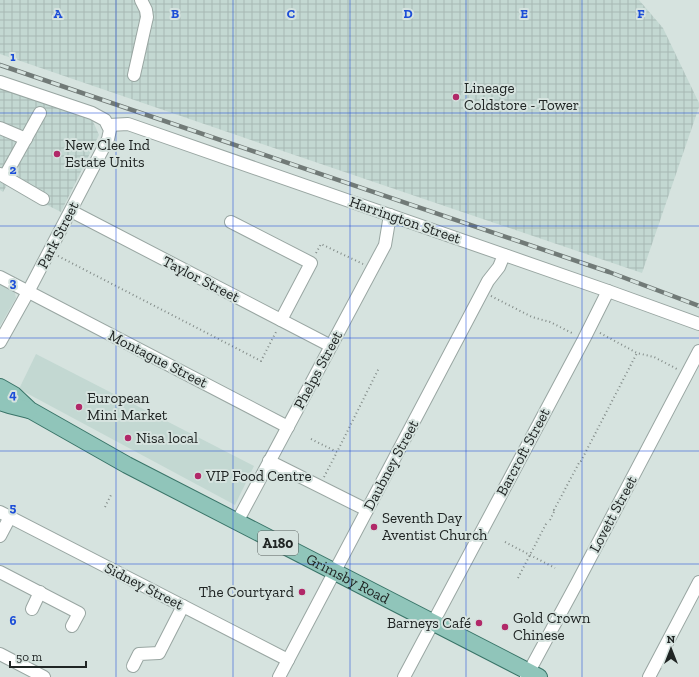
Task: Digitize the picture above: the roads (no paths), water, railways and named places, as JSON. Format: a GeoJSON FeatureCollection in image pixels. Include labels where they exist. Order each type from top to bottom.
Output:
{"type":"FeatureCollection","features":[{"type":"Feature","properties":{"kind":"main road","name":"A180"},"geometry":{"type":"LineString","coordinates":[[0,387],[14,395],[30,410]]}},
{"type":"Feature","properties":{"kind":"main road","name":"A180"},"geometry":{"type":"LineString","coordinates":[[0,402],[30,410]]}},
{"type":"Feature","properties":{"kind":"main road","name":"Grimsby Road"},"geometry":{"type":"LineString","coordinates":[[30,410],[127,464],[237,522],[434,622],[531,675]]}},
{"type":"Feature","properties":{"kind":"street"},"geometry":{"type":"LineString","coordinates":[[134,75],[147,17],[146,10],[141,0]]}},
{"type":"Feature","properties":{"kind":"street"},"geometry":{"type":"LineString","coordinates":[[0,82],[92,113],[105,120],[109,126]]}},
{"type":"Feature","properties":{"kind":"street"},"geometry":{"type":"LineString","coordinates":[[40,114],[5,176],[43,199]]}},
{"type":"Feature","properties":{"kind":"street","name":"Harrington Street"},"geometry":{"type":"LineString","coordinates":[[109,126],[128,124],[699,324]]}},
{"type":"Feature","properties":{"kind":"street","name":"Park Street"},"geometry":{"type":"LineString","coordinates":[[0,342],[50,252],[108,139],[110,130],[109,126]]}},
{"type":"Feature","properties":{"kind":"street"},"geometry":{"type":"LineString","coordinates":[[0,128],[26,139]]}},
{"type":"Feature","properties":{"kind":"street","name":"Taylor Street"},"geometry":{"type":"LineString","coordinates":[[71,211],[331,346]]}},
{"type":"Feature","properties":{"kind":"street","name":"Phelps Street"},"geometry":{"type":"LineString","coordinates":[[237,522],[385,245],[390,215]]}},
{"type":"Feature","properties":{"kind":"street"},"geometry":{"type":"LineString","coordinates":[[231,222],[311,263],[281,320]]}},
{"type":"Feature","properties":{"kind":"street","name":"Daubney Street"},"geometry":{"type":"LineString","coordinates":[[280,677],[334,571],[488,281],[499,267],[504,255]]}},
{"type":"Feature","properties":{"kind":"street","name":"Montague Street"},"geometry":{"type":"LineString","coordinates":[[0,277],[288,427]]}},
{"type":"Feature","properties":{"kind":"street","name":"Barcroft Street"},"geometry":{"type":"LineString","coordinates":[[404,677],[590,328],[608,291]]}},
{"type":"Feature","properties":{"kind":"street","name":"Lovett Street"},"geometry":{"type":"LineString","coordinates":[[531,675],[578,581],[699,351]]}},
{"type":"Feature","properties":{"kind":"street"},"geometry":{"type":"LineString","coordinates":[[269,461],[367,510]]}},
{"type":"Feature","properties":{"kind":"street"},"geometry":{"type":"LineString","coordinates":[[0,536],[5,515]]}},
{"type":"Feature","properties":{"kind":"street","name":"Sidney Street"},"geometry":{"type":"LineString","coordinates":[[5,515],[288,660]]}},
{"type":"Feature","properties":{"kind":"street"},"geometry":{"type":"LineString","coordinates":[[0,572],[79,613],[72,626]]}},
{"type":"Feature","properties":{"kind":"street"},"geometry":{"type":"LineString","coordinates":[[649,677],[699,582]]}},
{"type":"Feature","properties":{"kind":"street"},"geometry":{"type":"LineString","coordinates":[[32,609],[40,592]]}},
{"type":"Feature","properties":{"kind":"street"},"geometry":{"type":"LineString","coordinates":[[133,666],[139,654],[159,653],[183,606]]}},
{"type":"Feature","properties":{"kind":"street"},"geometry":{"type":"LineString","coordinates":[[0,654],[44,677]]}},
{"type":"Feature","properties":{"kind":"railway"},"geometry":{"type":"LineString","coordinates":[[0,65],[609,272],[699,306]]}},
{"type":"Feature","properties":{"kind":"place","name":"Lineage Coldstore - Tower"},"geometry":{"type":"Point","coordinates":[456,97]}},
{"type":"Feature","properties":{"kind":"place","name":"New Clee Ind Estate Units"},"geometry":{"type":"Point","coordinates":[57,154]}},
{"type":"Feature","properties":{"kind":"place","name":"European Mini Market"},"geometry":{"type":"Point","coordinates":[79,407]}},
{"type":"Feature","properties":{"kind":"place","name":"Nisa local"},"geometry":{"type":"Point","coordinates":[128,438]}},
{"type":"Feature","properties":{"kind":"place","name":"VIP Food Centre"},"geometry":{"type":"Point","coordinates":[198,476]}},
{"type":"Feature","properties":{"kind":"place","name":"Seventh Day Aventist Church"},"geometry":{"type":"Point","coordinates":[374,527]}},
{"type":"Feature","properties":{"kind":"place","name":"The Courtyard"},"geometry":{"type":"Point","coordinates":[302,592]}},
{"type":"Feature","properties":{"kind":"place","name":"Barneys Café"},"geometry":{"type":"Point","coordinates":[479,623]}},
{"type":"Feature","properties":{"kind":"place","name":"Gold Crown Chinese"},"geometry":{"type":"Point","coordinates":[505,627]}}]}
